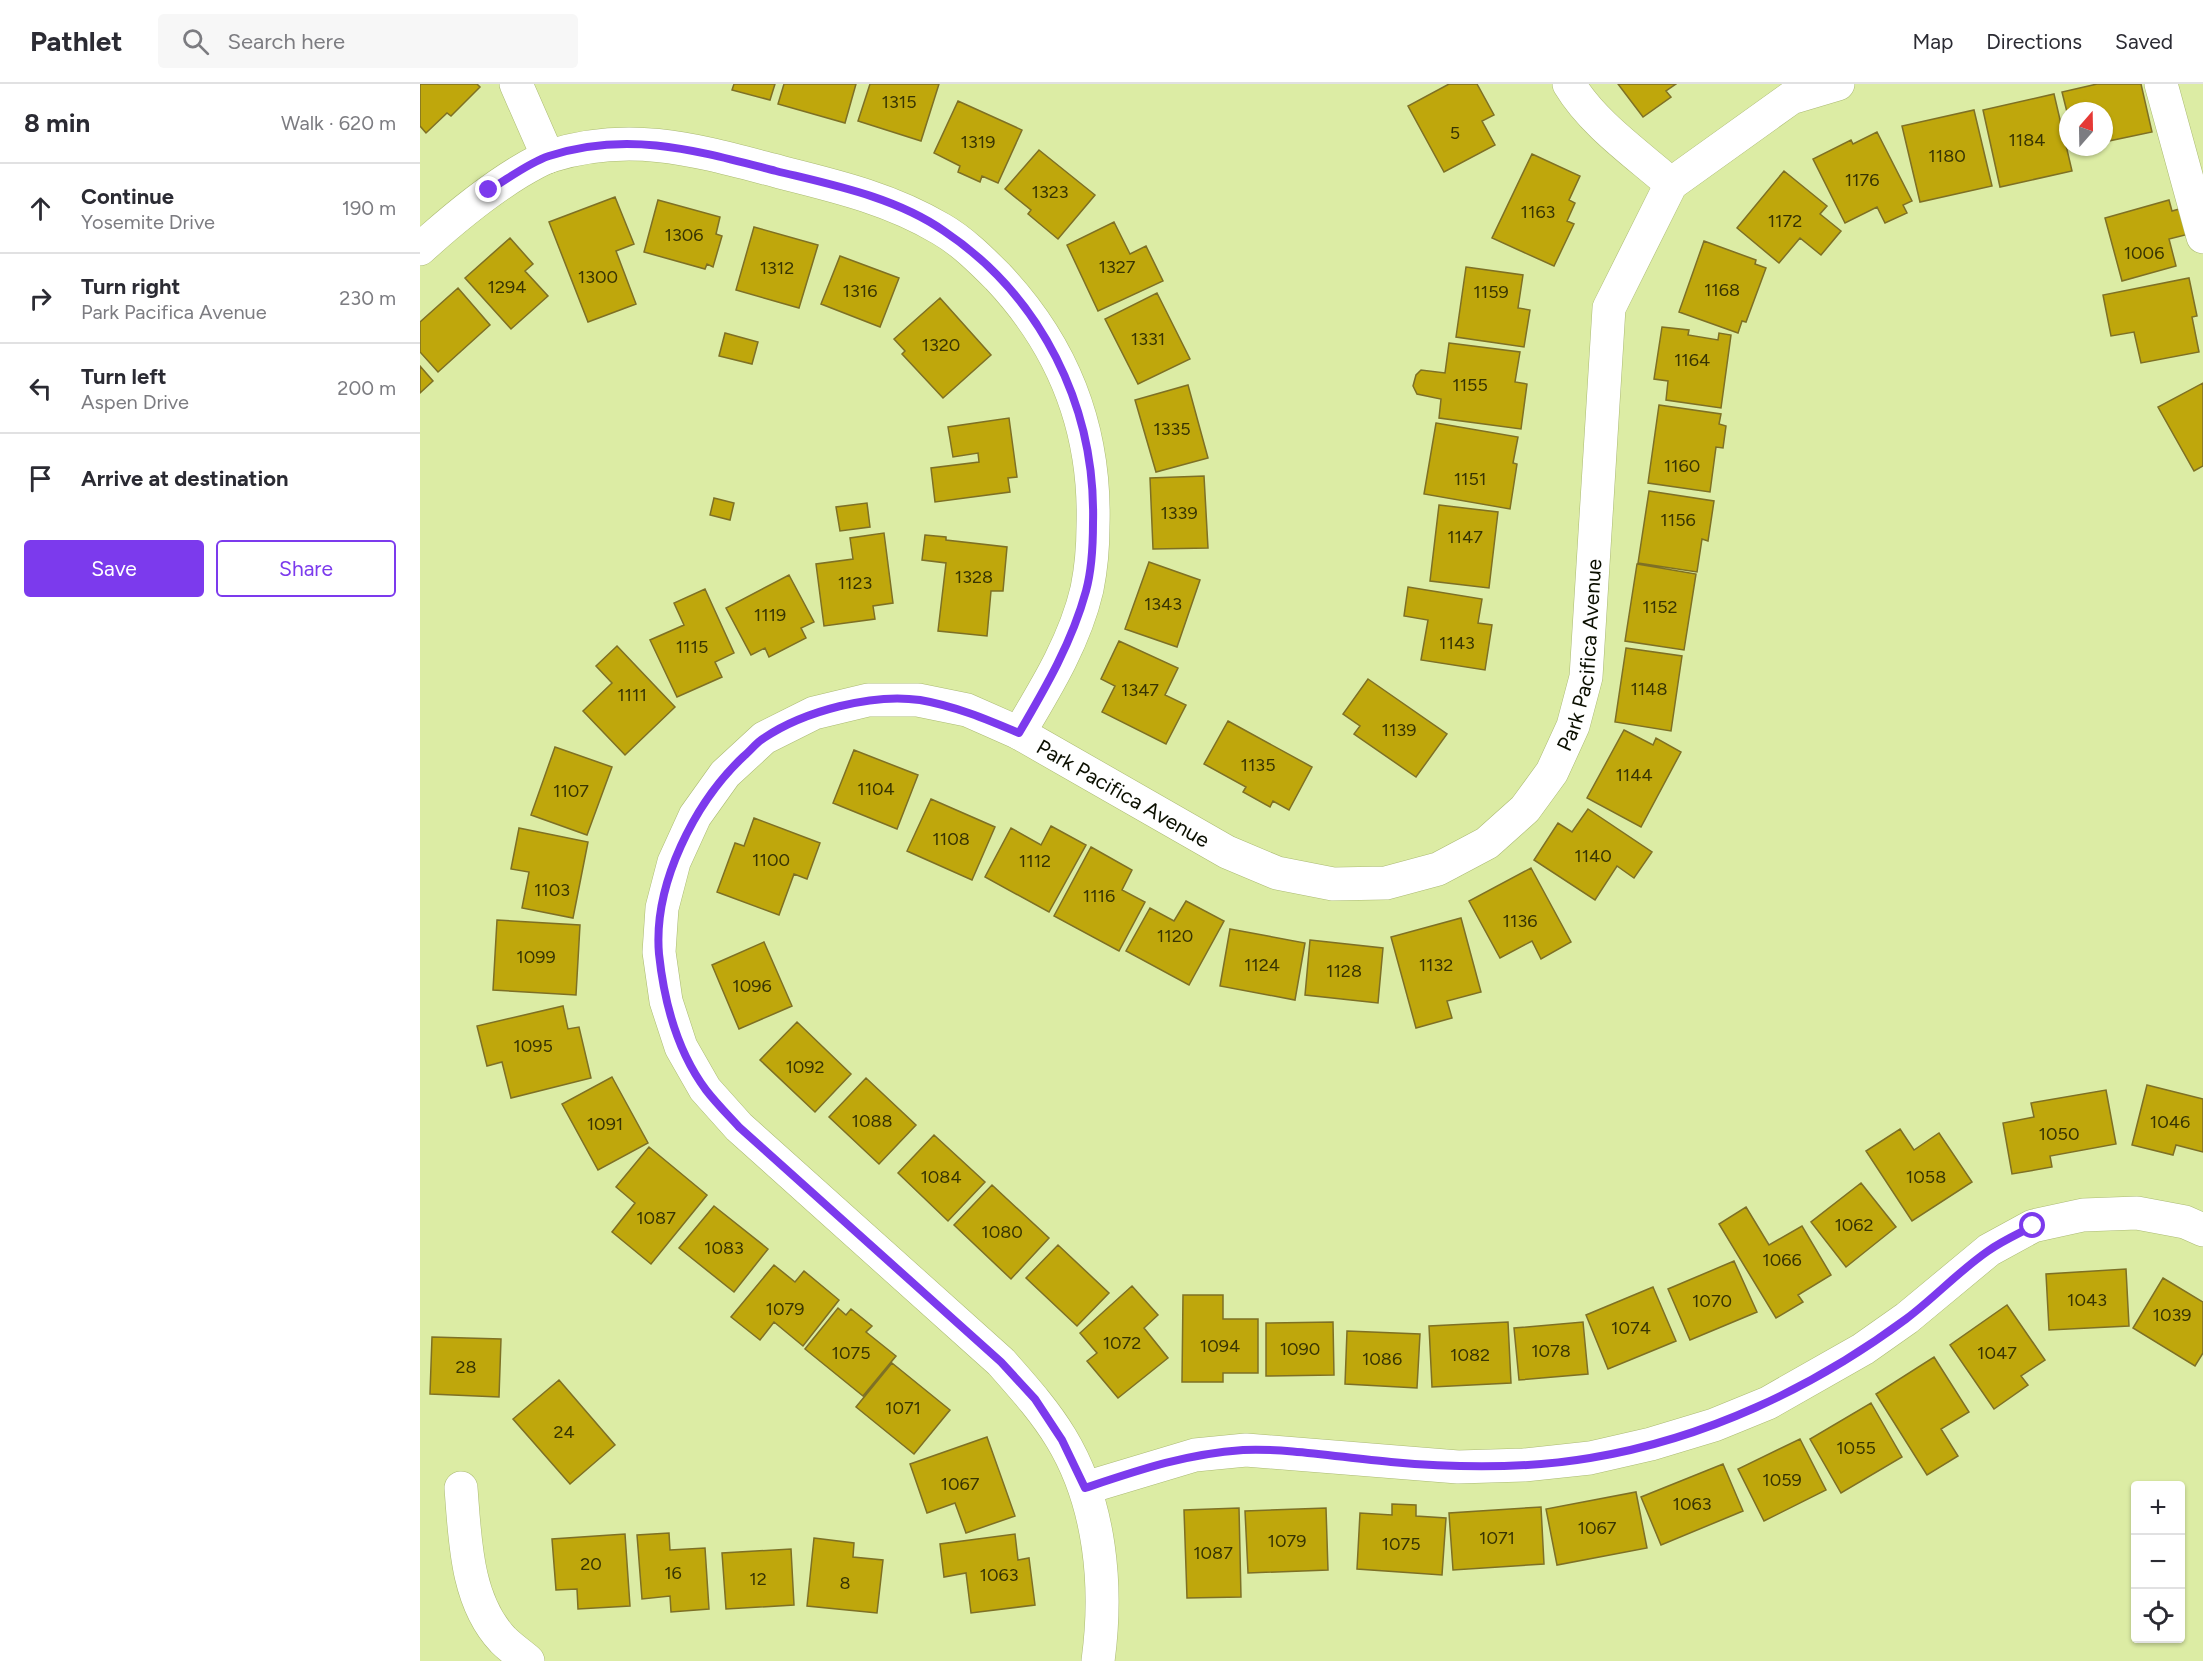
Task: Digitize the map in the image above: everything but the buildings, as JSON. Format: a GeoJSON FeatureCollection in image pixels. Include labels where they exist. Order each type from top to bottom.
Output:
{"type":"FeatureCollection","features":[{"type":"Feature","properties":{"kind":"street"},"geometry":{"type":"LineString","coordinates":[[516,84],[548,157]]}},
{"type":"Feature","properties":{"kind":"street"},"geometry":{"type":"LineString","coordinates":[[1569,84],[1576,96],[1606,126],[1671,184]]}},
{"type":"Feature","properties":{"kind":"street","name":"Park Pacifica Avenue"},"geometry":{"type":"LineString","coordinates":[[1098,1661],[1104,1589],[1097,1540],[1085,1488],[1062,1440],[1035,1399],[1001,1362],[739,1127],[705,1089],[681,1047],[666,1001],[659,952],[662,908],[674,862],[695,816],[725,774],[764,738],[814,713],[868,700],[918,700],[967,710],[1019,733],[1227,852],[1277,873],[1333,884],[1386,883],[1438,869],[1487,843],[1525,809],[1552,772],[1573,726],[1586,677],[1609,308],[1671,184],[1791,98],[1838,84]]}},
{"type":"Feature","properties":{"kind":"street"},"geometry":{"type":"LineString","coordinates":[[2161,84],[2203,237]]}},
{"type":"Feature","properties":{"kind":"street"},"geometry":{"type":"LineString","coordinates":[[420,249],[489,190],[548,157],[588,147],[642,143],[695,150],[855,191],[898,207],[943,230],[984,262],[1019,299],[1049,343],[1072,390],[1088,441],[1094,491],[1093,540],[1087,588],[1071,636],[1048,683],[1019,733]]}},
{"type":"Feature","properties":{"kind":"street"},"geometry":{"type":"LineString","coordinates":[[1085,1488],[1195,1455],[1246,1450],[1458,1467],[1524,1465],[1590,1458],[1651,1444],[1714,1425],[1768,1403],[1863,1349],[1907,1318],[1989,1250],[2033,1226],[2083,1215],[2137,1213],[2185,1222],[2203,1230]]}},
{"type":"Feature","properties":{"kind":"street"},"geometry":{"type":"LineString","coordinates":[[461,1488],[469,1567],[481,1607],[503,1640],[528,1661]]}},
{"type":"Feature","properties":{"kind":"route"},"geometry":{"type":"LineString","coordinates":[[489,190],[548,157],[588,147],[642,143],[695,150],[855,191],[898,207],[943,230],[984,262],[1019,299],[1049,343],[1072,390],[1088,441],[1094,491],[1093,540],[1087,588],[1071,636],[1048,683],[1019,733],[967,710],[918,700],[868,700],[814,713],[764,738],[725,774],[695,816],[674,862],[662,908],[659,952],[666,1001],[681,1047],[705,1089],[739,1127],[1001,1362],[1035,1399],[1062,1440],[1085,1488],[1144,1468],[1195,1455],[1246,1450],[1458,1467],[1524,1465],[1590,1458],[1651,1444],[1714,1425],[1768,1403],[1814,1378],[1863,1349],[1907,1318],[1989,1250],[2033,1226]]}}]}
